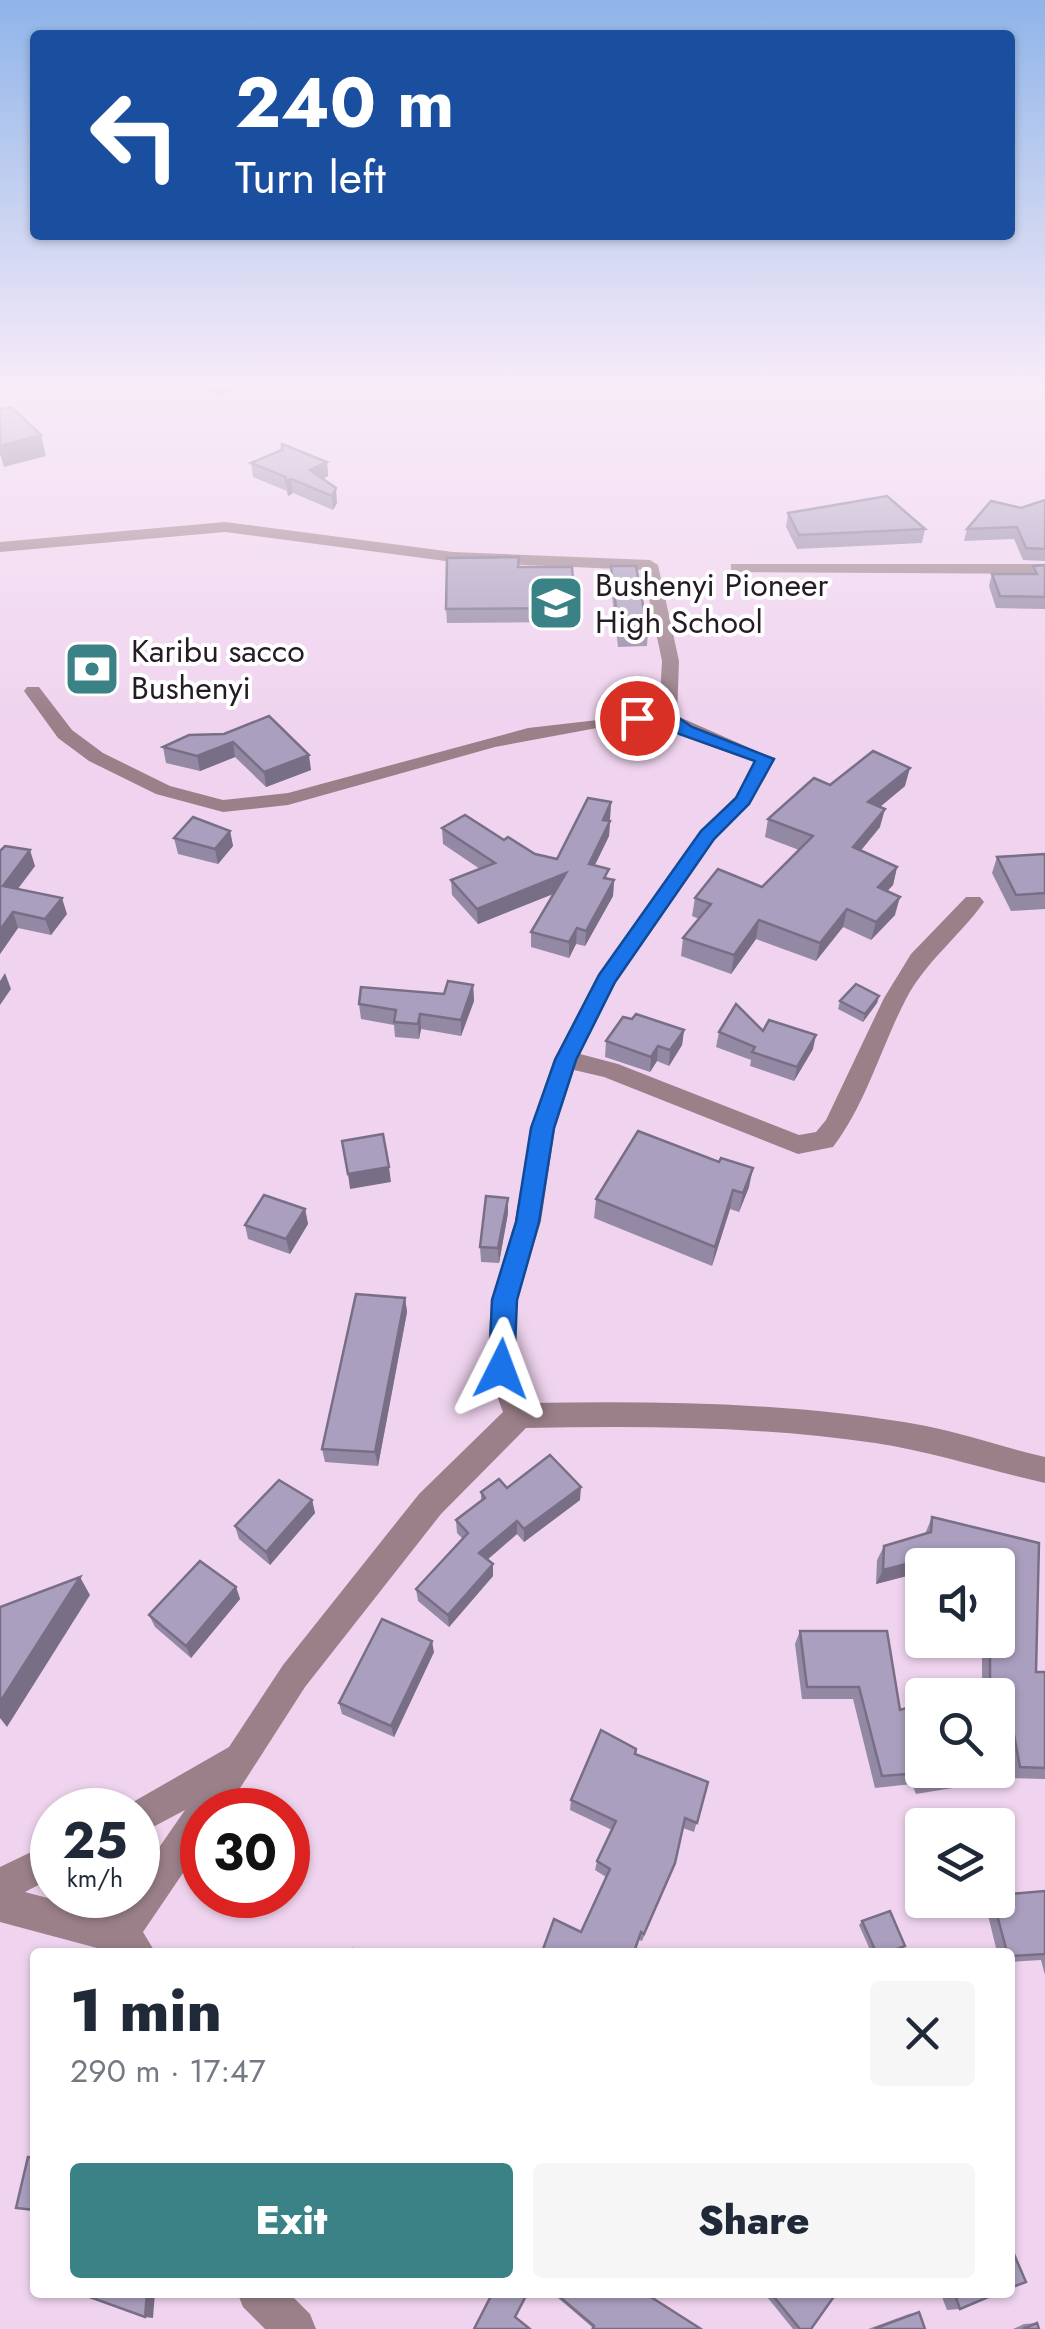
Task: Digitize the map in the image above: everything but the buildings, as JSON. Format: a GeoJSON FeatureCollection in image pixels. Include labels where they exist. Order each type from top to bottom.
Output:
{"type":"FeatureCollection","features":[{"type":"Feature","properties":{"kind":"street"},"geometry":{"type":"LineString","coordinates":[[0,547],[225,527],[453,557],[650,565],[668,636],[674,692],[668,718]]}},
{"type":"Feature","properties":{"kind":"street"},"geometry":{"type":"LineString","coordinates":[[737,567],[1045,569]]}},
{"type":"Feature","properties":{"kind":"street"},"geometry":{"type":"LineString","coordinates":[[33,691],[65,735],[158,787],[219,806],[276,803],[324,792],[390,769],[554,726],[668,718],[686,730],[765,759],[743,800],[708,835],[606,980],[566,1060],[542,1128],[528,1222],[504,1300],[501,1369],[519,1416]]}},
{"type":"Feature","properties":{"kind":"street"},"geometry":{"type":"LineString","coordinates":[[566,1060],[610,1070],[798,1145],[824,1140],[836,1126],[854,1080],[919,959],[974,902]]}},
{"type":"Feature","properties":{"kind":"street"},"geometry":{"type":"LineString","coordinates":[[0,1904],[128,1944],[294,1676],[430,1504],[519,1416],[700,1412],[828,1425],[930,1439],[1045,1470]]}},
{"type":"Feature","properties":{"kind":"street"},"geometry":{"type":"LineString","coordinates":[[160,1805],[241,1759]]}},
{"type":"Feature","properties":{"kind":"street"},"geometry":{"type":"LineString","coordinates":[[0,1886],[30,1871]]}},
{"type":"Feature","properties":{"kind":"street"},"geometry":{"type":"LineString","coordinates":[[264,2298],[296,2329]]}},
{"type":"Feature","properties":{"kind":"place","name":"Bushenyi Pioneer High School"},"geometry":{"type":"Point","coordinates":[556,603]}},
{"type":"Feature","properties":{"kind":"place","name":"Karibu sacco Bushenyi"},"geometry":{"type":"Point","coordinates":[92,669]}},
{"type":"Feature","properties":{"kind":"route"},"geometry":{"type":"LineString","coordinates":[[501,1369],[504,1300],[528,1222],[542,1128],[566,1060],[606,980],[708,835],[743,800],[750,780],[765,759],[686,730],[668,718],[637,718]]}}]}
